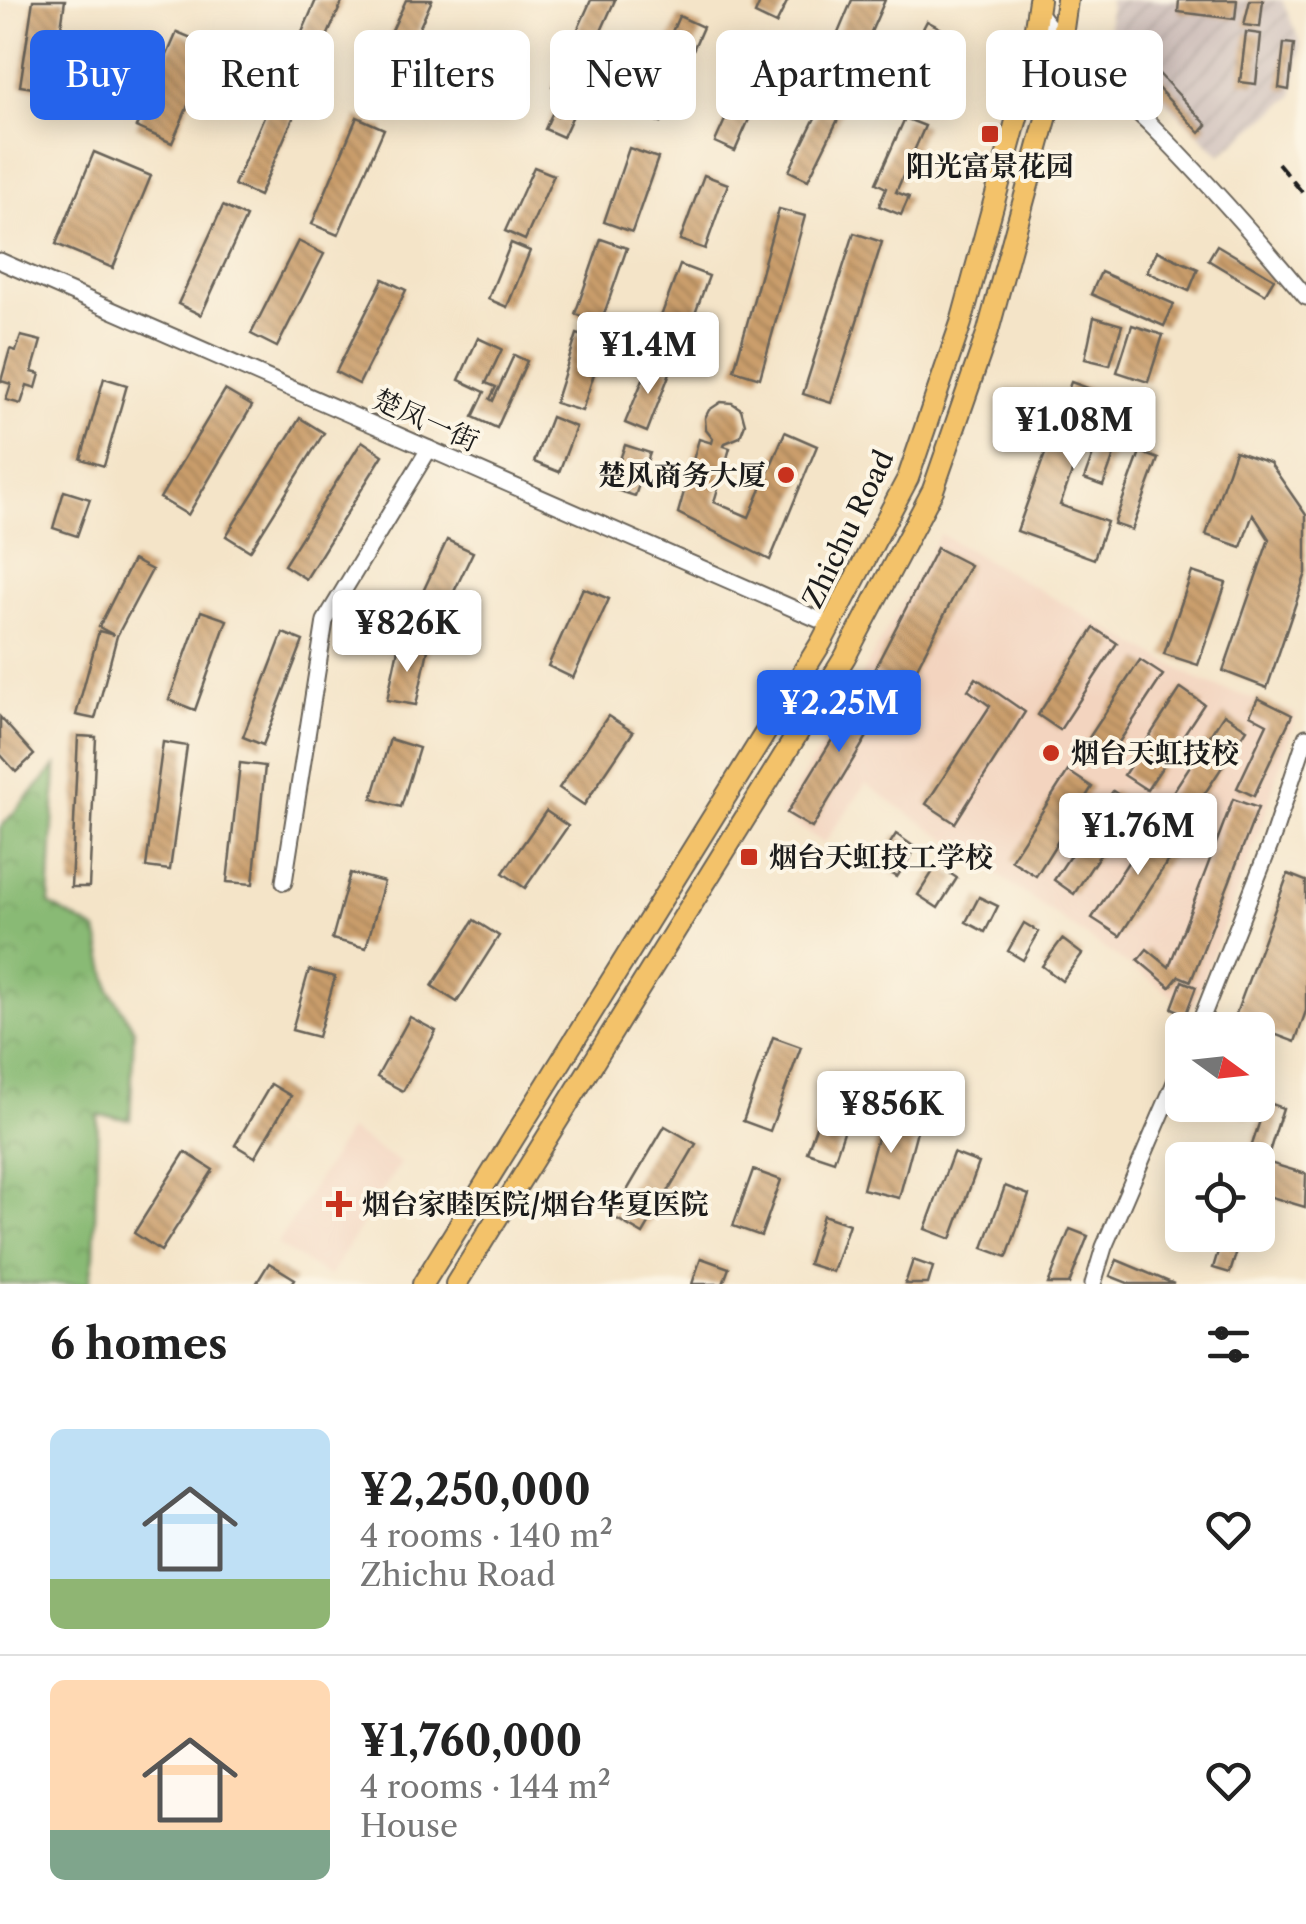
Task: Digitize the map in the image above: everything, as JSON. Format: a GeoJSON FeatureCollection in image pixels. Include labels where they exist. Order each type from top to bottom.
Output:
{"type":"FeatureCollection","features":[{"type":"Feature","properties":{"kind":"main road","name":"Zhichu Road"},"geometry":{"type":"LineString","coordinates":[[1063,30],[1067,0]]}},
{"type":"Feature","properties":{"kind":"main road","name":"Zhichu Road"},"geometry":{"type":"LineString","coordinates":[[423,1284],[831,625],[908,478],[961,323],[1028,81],[1036,4]]}},
{"type":"Feature","properties":{"kind":"main road","name":"Zhichu Road"},"geometry":{"type":"LineString","coordinates":[[456,1284],[845,657],[934,490],[988,331],[1045,120]]}},
{"type":"Feature","properties":{"kind":"street"},"geometry":{"type":"LineString","coordinates":[[1036,4],[1053,30]]}},
{"type":"Feature","properties":{"kind":"street"},"geometry":{"type":"LineString","coordinates":[[1146,120],[1194,168],[1306,298]]}},
{"type":"Feature","properties":{"kind":"street","name":"楚凤一街"},"geometry":{"type":"LineString","coordinates":[[0,261],[831,625]]}},
{"type":"Feature","properties":{"kind":"street"},"geometry":{"type":"LineString","coordinates":[[284,882],[325,622],[429,448]]}},
{"type":"Feature","properties":{"kind":"street"},"geometry":{"type":"LineString","coordinates":[[1204,1012],[1270,845],[1306,737]]}},
{"type":"Feature","properties":{"kind":"street"},"geometry":{"type":"LineString","coordinates":[[1092,1284],[1165,1105]]}},
{"type":"Feature","properties":{"kind":"shaded area"},"geometry":{"type":"Polygon","coordinates":[[[1110,0],[1282,0],[1301,44],[1293,96],[1220,155],[1163,99],[1163,30],[1109,30],[1110,0]]]}},
{"type":"Feature","properties":{"kind":"shaded area","name":"烟台天虹技校"},"geometry":{"type":"Polygon","coordinates":[[[940,534],[1199,680],[1296,714],[1263,821],[1192,1009],[866,784],[824,843],[780,815],[940,534]]]}},
{"type":"Feature","properties":{"kind":"shaded area","name":"烟台家睦医院/烟台华夏医院"},"geometry":{"type":"Polygon","coordinates":[[[349,1130],[400,1163],[329,1277],[277,1244],[349,1130]]]}},
{"type":"Feature","properties":{"kind":"green space"},"geometry":{"type":"Polygon","coordinates":[[[56,766],[49,904],[97,931],[110,990],[134,1029],[130,1119],[98,1115],[94,1256],[89,1284],[0,1284],[0,828],[56,766]]]}},
{"type":"Feature","properties":{"kind":"building"},"geometry":{"type":"Polygon","coordinates":[[[33,0],[65,0],[61,30],[30,30],[30,88],[20,86],[33,0]]]}},
{"type":"Feature","properties":{"kind":"building"},"geometry":{"type":"Polygon","coordinates":[[[316,0],[343,0],[330,30],[303,30],[316,0]]]}},
{"type":"Feature","properties":{"kind":"building"},"geometry":{"type":"Polygon","coordinates":[[[406,0],[432,0],[418,30],[392,30],[406,0]]]}},
{"type":"Feature","properties":{"kind":"building"},"geometry":{"type":"Polygon","coordinates":[[[591,0],[615,0],[602,30],[578,30],[591,0]]]}},
{"type":"Feature","properties":{"kind":"building"},"geometry":{"type":"Polygon","coordinates":[[[761,0],[788,0],[776,24],[755,14],[761,0]]]}},
{"type":"Feature","properties":{"kind":"building"},"geometry":{"type":"Polygon","coordinates":[[[852,0],[885,0],[872,30],[839,30],[852,0]]]}},
{"type":"Feature","properties":{"kind":"building"},"geometry":{"type":"Polygon","coordinates":[[[1179,0],[1237,0],[1235,19],[1178,12],[1179,0]]]}},
{"type":"Feature","properties":{"kind":"building"},"geometry":{"type":"Polygon","coordinates":[[[1250,0],[1263,0],[1260,27],[1244,25],[1250,0]]]}},
{"type":"Feature","properties":{"kind":"building"},"geometry":{"type":"Polygon","coordinates":[[[679,16],[703,27],[696,43],[696,30],[673,30],[679,16]]]}},
{"type":"Feature","properties":{"kind":"building"},"geometry":{"type":"Polygon","coordinates":[[[927,21],[944,30],[922,30],[927,21]]]}},
{"type":"Feature","properties":{"kind":"building"},"geometry":{"type":"Polygon","coordinates":[[[177,32],[185,35],[185,113],[172,143],[136,127],[139,120],[165,120],[165,60],[177,32]]]}},
{"type":"Feature","properties":{"kind":"building"},"geometry":{"type":"Polygon","coordinates":[[[1246,32],[1261,34],[1256,84],[1240,82],[1246,32]]]}},
{"type":"Feature","properties":{"kind":"building"},"geometry":{"type":"Polygon","coordinates":[[[1284,43],[1294,44],[1289,90],[1279,88],[1284,43]]]}},
{"type":"Feature","properties":{"kind":"building"},"geometry":{"type":"Polygon","coordinates":[[[1163,78],[1207,125],[1200,133],[1163,94],[1163,78]]]}},
{"type":"Feature","properties":{"kind":"building"},"geometry":{"type":"Polygon","coordinates":[[[550,118],[571,120],[563,137],[545,129],[550,118]]]}},
{"type":"Feature","properties":{"kind":"building"},"geometry":{"type":"Polygon","coordinates":[[[262,120],[292,120],[259,196],[234,185],[262,120]]]}},
{"type":"Feature","properties":{"kind":"building"},"geometry":{"type":"Polygon","coordinates":[[[356,120],[384,129],[338,235],[312,224],[356,120]]]}},
{"type":"Feature","properties":{"kind":"building"},"geometry":{"type":"Polygon","coordinates":[[[725,120],[749,120],[735,151],[715,142],[725,120]]]}},
{"type":"Feature","properties":{"kind":"building"},"geometry":{"type":"Polygon","coordinates":[[[814,120],[838,120],[808,180],[789,171],[814,120]]]}},
{"type":"Feature","properties":{"kind":"building"},"geometry":{"type":"Polygon","coordinates":[[[904,120],[925,126],[896,192],[909,197],[901,215],[879,206],[886,188],[876,183],[904,120]]]}},
{"type":"Feature","properties":{"kind":"building"},"geometry":{"type":"Polygon","coordinates":[[[629,148],[658,158],[632,232],[604,222],[629,148]]]}},
{"type":"Feature","properties":{"kind":"building"},"geometry":{"type":"Polygon","coordinates":[[[94,152],[151,176],[113,268],[56,244],[94,152]]]}},
{"type":"Feature","properties":{"kind":"building"},"geometry":{"type":"Polygon","coordinates":[[[534,167],[554,175],[525,240],[505,231],[534,167]]]}},
{"type":"Feature","properties":{"kind":"building"},"geometry":{"type":"Polygon","coordinates":[[[704,175],[728,184],[705,249],[680,240],[704,175]]]}},
{"type":"Feature","properties":{"kind":"building"},"geometry":{"type":"Polygon","coordinates":[[[223,206],[246,217],[201,315],[178,304],[223,206]]]}},
{"type":"Feature","properties":{"kind":"building"},"geometry":{"type":"Polygon","coordinates":[[[779,209],[805,216],[760,378],[734,370],[779,209]]]}},
{"type":"Feature","properties":{"kind":"building"},"geometry":{"type":"Polygon","coordinates":[[[854,233],[882,242],[831,403],[803,394],[854,233]]]}},
{"type":"Feature","properties":{"kind":"building"},"geometry":{"type":"Polygon","coordinates":[[[601,239],[627,248],[601,323],[575,314],[601,239]]]}},
{"type":"Feature","properties":{"kind":"building"},"geometry":{"type":"Polygon","coordinates":[[[298,241],[324,254],[277,347],[251,334],[298,241]]]}},
{"type":"Feature","properties":{"kind":"building"},"geometry":{"type":"Polygon","coordinates":[[[511,243],[530,251],[507,307],[488,299],[511,243]]]}},
{"type":"Feature","properties":{"kind":"building"},"geometry":{"type":"Polygon","coordinates":[[[1217,245],[1274,279],[1265,294],[1208,260],[1217,245]]]}},
{"type":"Feature","properties":{"kind":"building"},"geometry":{"type":"Polygon","coordinates":[[[1157,251],[1198,269],[1189,291],[1147,272],[1157,251]]]}},
{"type":"Feature","properties":{"kind":"building"},"geometry":{"type":"Polygon","coordinates":[[[680,265],[709,276],[682,349],[653,338],[680,265]]]}},
{"type":"Feature","properties":{"kind":"building"},"geometry":{"type":"Polygon","coordinates":[[[1101,272],[1174,304],[1164,326],[1091,294],[1101,272]]]}},
{"type":"Feature","properties":{"kind":"building"},"geometry":{"type":"Polygon","coordinates":[[[383,279],[406,290],[359,384],[336,372],[383,279]]]}},
{"type":"Feature","properties":{"kind":"building"},"geometry":{"type":"Polygon","coordinates":[[[1094,317],[1122,325],[1110,365],[1085,359],[1094,317]]]}},
{"type":"Feature","properties":{"kind":"building"},"geometry":{"type":"Polygon","coordinates":[[[1132,325],[1163,335],[1148,382],[1117,372],[1132,325]]]}},
{"type":"Feature","properties":{"kind":"building"},"geometry":{"type":"Polygon","coordinates":[[[577,334],[604,343],[582,411],[555,403],[577,334]]]}},
{"type":"Feature","properties":{"kind":"building"},"geometry":{"type":"Polygon","coordinates":[[[21,336],[41,341],[32,372],[40,374],[36,388],[27,385],[21,404],[6,400],[11,384],[1,381],[10,349],[16,351],[21,336]]]}},
{"type":"Feature","properties":{"kind":"building"},"geometry":{"type":"Polygon","coordinates":[[[478,338],[502,349],[486,383],[496,387],[490,399],[493,401],[514,355],[527,361],[497,428],[473,417],[485,392],[459,380],[478,338]]]}},
{"type":"Feature","properties":{"kind":"building"},"geometry":{"type":"Polygon","coordinates":[[[650,362],[671,370],[647,432],[625,423],[650,362]]]}},
{"type":"Feature","properties":{"kind":"building"},"geometry":{"type":"Polygon","coordinates":[[[104,378],[127,385],[104,466],[81,459],[104,378]]]}},
{"type":"Feature","properties":{"kind":"building"},"geometry":{"type":"Polygon","coordinates":[[[1071,382],[1132,404],[1103,486],[1084,479],[1108,413],[1095,409],[1060,505],[1107,522],[1094,559],[1017,531],[1071,382]]]}},
{"type":"Feature","properties":{"kind":"building"},"geometry":{"type":"Polygon","coordinates":[[[225,390],[252,406],[188,515],[160,498],[225,390]]]}},
{"type":"Feature","properties":{"kind":"building","name":"楚风商务大厦"},"geometry":{"type":"Polygon","coordinates":[[[721,402],[741,409],[745,424],[740,437],[725,443],[730,448],[714,502],[749,517],[785,432],[817,446],[770,560],[678,513],[699,439],[712,443],[705,418],[721,402]]]}},
{"type":"Feature","properties":{"kind":"building"},"geometry":{"type":"Polygon","coordinates":[[[551,417],[576,427],[559,472],[534,462],[551,417]]]}},
{"type":"Feature","properties":{"kind":"building"},"geometry":{"type":"Polygon","coordinates":[[[300,418],[324,433],[250,551],[226,536],[300,418]]]}},
{"type":"Feature","properties":{"kind":"building"},"geometry":{"type":"Polygon","coordinates":[[[362,441],[383,455],[306,579],[284,565],[362,441]]]}},
{"type":"Feature","properties":{"kind":"building"},"geometry":{"type":"Polygon","coordinates":[[[625,445],[650,453],[635,496],[610,488],[625,445]]]}},
{"type":"Feature","properties":{"kind":"building"},"geometry":{"type":"Polygon","coordinates":[[[1235,451],[1270,463],[1306,515],[1306,573],[1267,688],[1223,671],[1269,539],[1253,514],[1241,547],[1206,535],[1235,451]]]}},
{"type":"Feature","properties":{"kind":"building"},"geometry":{"type":"Polygon","coordinates":[[[1140,452],[1158,459],[1132,530],[1114,524],[1140,452]]]}},
{"type":"Feature","properties":{"kind":"building"},"geometry":{"type":"Polygon","coordinates":[[[64,491],[90,499],[77,536],[53,528],[64,491]]]}},
{"type":"Feature","properties":{"kind":"building"},"geometry":{"type":"Polygon","coordinates":[[[447,540],[473,552],[439,623],[414,611],[447,540]]]}},
{"type":"Feature","properties":{"kind":"building"},"geometry":{"type":"Polygon","coordinates":[[[937,548],[970,565],[906,689],[873,672],[937,548]]]}},
{"type":"Feature","properties":{"kind":"building"},"geometry":{"type":"Polygon","coordinates":[[[133,560],[152,570],[117,636],[95,719],[76,715],[99,631],[114,635],[99,627],[133,560]]]}},
{"type":"Feature","properties":{"kind":"building"},"geometry":{"type":"Polygon","coordinates":[[[1192,572],[1226,583],[1198,665],[1164,654],[1192,572]]]}},
{"type":"Feature","properties":{"kind":"building"},"geometry":{"type":"Polygon","coordinates":[[[583,588],[609,599],[573,678],[548,666],[583,588]]]}},
{"type":"Feature","properties":{"kind":"building"},"geometry":{"type":"Polygon","coordinates":[[[201,611],[227,620],[195,710],[169,700],[201,611]]]}},
{"type":"Feature","properties":{"kind":"building"},"geometry":{"type":"Polygon","coordinates":[[[1094,628],[1117,643],[1060,730],[1038,715],[1094,628]]]}},
{"type":"Feature","properties":{"kind":"building"},"geometry":{"type":"Polygon","coordinates":[[[283,633],[303,641],[263,745],[243,737],[283,633]]]}},
{"type":"Feature","properties":{"kind":"building"},"geometry":{"type":"Polygon","coordinates":[[[399,644],[428,650],[416,705],[387,700],[399,644]]]}},
{"type":"Feature","properties":{"kind":"building"},"geometry":{"type":"Polygon","coordinates":[[[1140,660],[1163,675],[1106,762],[1083,747],[1140,660]]]}},
{"type":"Feature","properties":{"kind":"building"},"geometry":{"type":"Polygon","coordinates":[[[976,678],[1025,712],[955,823],[926,804],[990,706],[968,690],[976,678]]]}},
{"type":"Feature","properties":{"kind":"building"},"geometry":{"type":"Polygon","coordinates":[[[868,681],[892,695],[812,828],[787,813],[868,681]]]}},
{"type":"Feature","properties":{"kind":"building"},"geometry":{"type":"Polygon","coordinates":[[[1181,688],[1204,704],[1147,790],[1124,775],[1181,688]]]}},
{"type":"Feature","properties":{"kind":"building"},"geometry":{"type":"Polygon","coordinates":[[[1258,698],[1292,715],[1254,796],[1237,788],[1267,724],[1250,715],[1258,698]]]}},
{"type":"Feature","properties":{"kind":"building"},"geometry":{"type":"Polygon","coordinates":[[[1224,714],[1247,729],[1190,816],[1167,801],[1224,714]]]}},
{"type":"Feature","properties":{"kind":"building"},"geometry":{"type":"Polygon","coordinates":[[[608,716],[633,732],[584,805],[559,788],[608,716]]]}},
{"type":"Feature","properties":{"kind":"building"},"geometry":{"type":"Polygon","coordinates":[[[0,717],[34,755],[16,772],[0,754],[0,717]]]}},
{"type":"Feature","properties":{"kind":"building"},"geometry":{"type":"Polygon","coordinates":[[[78,736],[96,737],[89,887],[71,887],[78,736]]]}},
{"type":"Feature","properties":{"kind":"building"},"geometry":{"type":"Polygon","coordinates":[[[390,739],[419,748],[401,807],[372,799],[390,739]]]}},
{"type":"Feature","properties":{"kind":"building"},"geometry":{"type":"Polygon","coordinates":[[[163,742],[187,746],[170,870],[146,867],[163,742]]]}},
{"type":"Feature","properties":{"kind":"building"},"geometry":{"type":"Polygon","coordinates":[[[240,763],[265,766],[253,884],[227,882],[240,763]]]}},
{"type":"Feature","properties":{"kind":"building"},"geometry":{"type":"Polygon","coordinates":[[[1068,771],[1092,787],[1036,876],[1011,860],[1068,771]]]}},
{"type":"Feature","properties":{"kind":"building"},"geometry":{"type":"Polygon","coordinates":[[[1113,791],[1133,804],[1074,894],[1054,880],[1113,791]]]}},
{"type":"Feature","properties":{"kind":"building"},"geometry":{"type":"Polygon","coordinates":[[[1233,799],[1258,808],[1191,981],[1179,976],[1170,987],[1138,960],[1147,949],[1169,967],[1233,799]]]}},
{"type":"Feature","properties":{"kind":"building"},"geometry":{"type":"Polygon","coordinates":[[[546,811],[568,826],[525,888],[503,873],[546,811]]]}},
{"type":"Feature","properties":{"kind":"building"},"geometry":{"type":"Polygon","coordinates":[[[1156,819],[1183,837],[1120,936],[1092,918],[1156,819]]]}},
{"type":"Feature","properties":{"kind":"building"},"geometry":{"type":"Polygon","coordinates":[[[896,834],[916,848],[897,877],[877,864],[896,834]]]}},
{"type":"Feature","properties":{"kind":"building"},"geometry":{"type":"Polygon","coordinates":[[[937,865],[957,878],[938,908],[918,895],[937,865]]]}},
{"type":"Feature","properties":{"kind":"building"},"geometry":{"type":"Polygon","coordinates":[[[350,873],[384,882],[366,948],[332,939],[350,873]]]}},
{"type":"Feature","properties":{"kind":"building"},"geometry":{"type":"Polygon","coordinates":[[[1288,874],[1306,881],[1306,1011],[1295,1042],[1275,1034],[1275,1012],[1237,1012],[1288,874]]]}},
{"type":"Feature","properties":{"kind":"building"},"geometry":{"type":"Polygon","coordinates":[[[979,897],[998,906],[985,932],[966,922],[979,897]]]}},
{"type":"Feature","properties":{"kind":"building"},"geometry":{"type":"Polygon","coordinates":[[[474,920],[499,936],[457,1002],[432,986],[474,920]]]}},
{"type":"Feature","properties":{"kind":"building"},"geometry":{"type":"Polygon","coordinates":[[[1024,923],[1039,932],[1023,960],[1008,951],[1024,923]]]}},
{"type":"Feature","properties":{"kind":"building"},"geometry":{"type":"Polygon","coordinates":[[[1062,939],[1082,954],[1062,981],[1042,966],[1062,939]]]}},
{"type":"Feature","properties":{"kind":"building"},"geometry":{"type":"Polygon","coordinates":[[[309,970],[335,977],[318,1037],[292,1030],[309,970]]]}},
{"type":"Feature","properties":{"kind":"building"},"geometry":{"type":"Polygon","coordinates":[[[1182,981],[1196,987],[1187,1012],[1172,1008],[1182,981]]]}},
{"type":"Feature","properties":{"kind":"building"},"geometry":{"type":"Polygon","coordinates":[[[410,1017],[436,1031],[403,1091],[377,1077],[410,1017]]]}},
{"type":"Feature","properties":{"kind":"building"},"geometry":{"type":"Polygon","coordinates":[[[773,1037],[801,1047],[770,1131],[743,1121],[773,1037]]]}},
{"type":"Feature","properties":{"kind":"building"},"geometry":{"type":"Polygon","coordinates":[[[835,1073],[861,1082],[834,1161],[807,1152],[835,1073]]]}},
{"type":"Feature","properties":{"kind":"building"},"geometry":{"type":"Polygon","coordinates":[[[271,1084],[291,1096],[255,1157],[235,1145],[271,1084]]]}},
{"type":"Feature","properties":{"kind":"building"},"geometry":{"type":"Polygon","coordinates":[[[1275,1105],[1283,1108],[1272,1142],[1253,1142],[1259,1122],[1275,1122],[1275,1105]]]}},
{"type":"Feature","properties":{"kind":"building"},"geometry":{"type":"Polygon","coordinates":[[[884,1113],[919,1123],[899,1198],[863,1189],[884,1113]]]}},
{"type":"Feature","properties":{"kind":"building"},"geometry":{"type":"Polygon","coordinates":[[[665,1126],[696,1144],[643,1234],[612,1216],[665,1126]]]}},
{"type":"Feature","properties":{"kind":"building"},"geometry":{"type":"Polygon","coordinates":[[[185,1152],[213,1170],[161,1251],[134,1233],[185,1152]]]}},
{"type":"Feature","properties":{"kind":"building"},"geometry":{"type":"Polygon","coordinates":[[[953,1153],[979,1163],[951,1239],[925,1229],[953,1153]]]}},
{"type":"Feature","properties":{"kind":"building"},"geometry":{"type":"Polygon","coordinates":[[[1275,1165],[1306,1174],[1305,1207],[1275,1198],[1275,1165]]]}},
{"type":"Feature","properties":{"kind":"building"},"geometry":{"type":"Polygon","coordinates":[[[753,1170],[781,1180],[761,1236],[733,1226],[753,1170]]]}},
{"type":"Feature","properties":{"kind":"building"},"geometry":{"type":"Polygon","coordinates":[[[1005,1186],[1029,1195],[1007,1257],[983,1248],[1005,1186]]]}},
{"type":"Feature","properties":{"kind":"building"},"geometry":{"type":"Polygon","coordinates":[[[823,1215],[849,1224],[833,1272],[808,1264],[823,1215]]]}},
{"type":"Feature","properties":{"kind":"building"},"geometry":{"type":"Polygon","coordinates":[[[1070,1229],[1088,1236],[1069,1284],[1048,1284],[1070,1229]]]}},
{"type":"Feature","properties":{"kind":"building"},"geometry":{"type":"Polygon","coordinates":[[[1218,1252],[1237,1252],[1230,1273],[1213,1268],[1218,1252]]]}},
{"type":"Feature","properties":{"kind":"building"},"geometry":{"type":"Polygon","coordinates":[[[701,1258],[729,1268],[723,1284],[692,1284],[701,1258]]]}},
{"type":"Feature","properties":{"kind":"building"},"geometry":{"type":"Polygon","coordinates":[[[913,1260],[933,1267],[928,1284],[905,1284],[913,1260]]]}},
{"type":"Feature","properties":{"kind":"building"},"geometry":{"type":"Polygon","coordinates":[[[1117,1260],[1174,1284],[1130,1284],[1110,1276],[1117,1260]]]}},
{"type":"Feature","properties":{"kind":"building"},"geometry":{"type":"Polygon","coordinates":[[[269,1263],[295,1279],[292,1284],[256,1284],[269,1263]]]}},
{"type":"Feature","properties":{"kind":"railway"},"geometry":{"type":"LineString","coordinates":[[1278,163],[1306,197]]}},
{"type":"Feature","properties":{"kind":"place","name":"阳光富景花园"},"geometry":{"type":"Point","coordinates":[990,134]}},
{"type":"Feature","properties":{"kind":"place","name":"楚风商务大厦"},"geometry":{"type":"Point","coordinates":[786,475]}},
{"type":"Feature","properties":{"kind":"place","name":"烟台天虹技校"},"geometry":{"type":"Point","coordinates":[1051,753]}},
{"type":"Feature","properties":{"kind":"place","name":"烟台天虹技工学校"},"geometry":{"type":"Point","coordinates":[749,857]}},
{"type":"Feature","properties":{"kind":"place","name":"烟台家睦医院/烟台华夏医院"},"geometry":{"type":"Point","coordinates":[339,1204]}}]}
